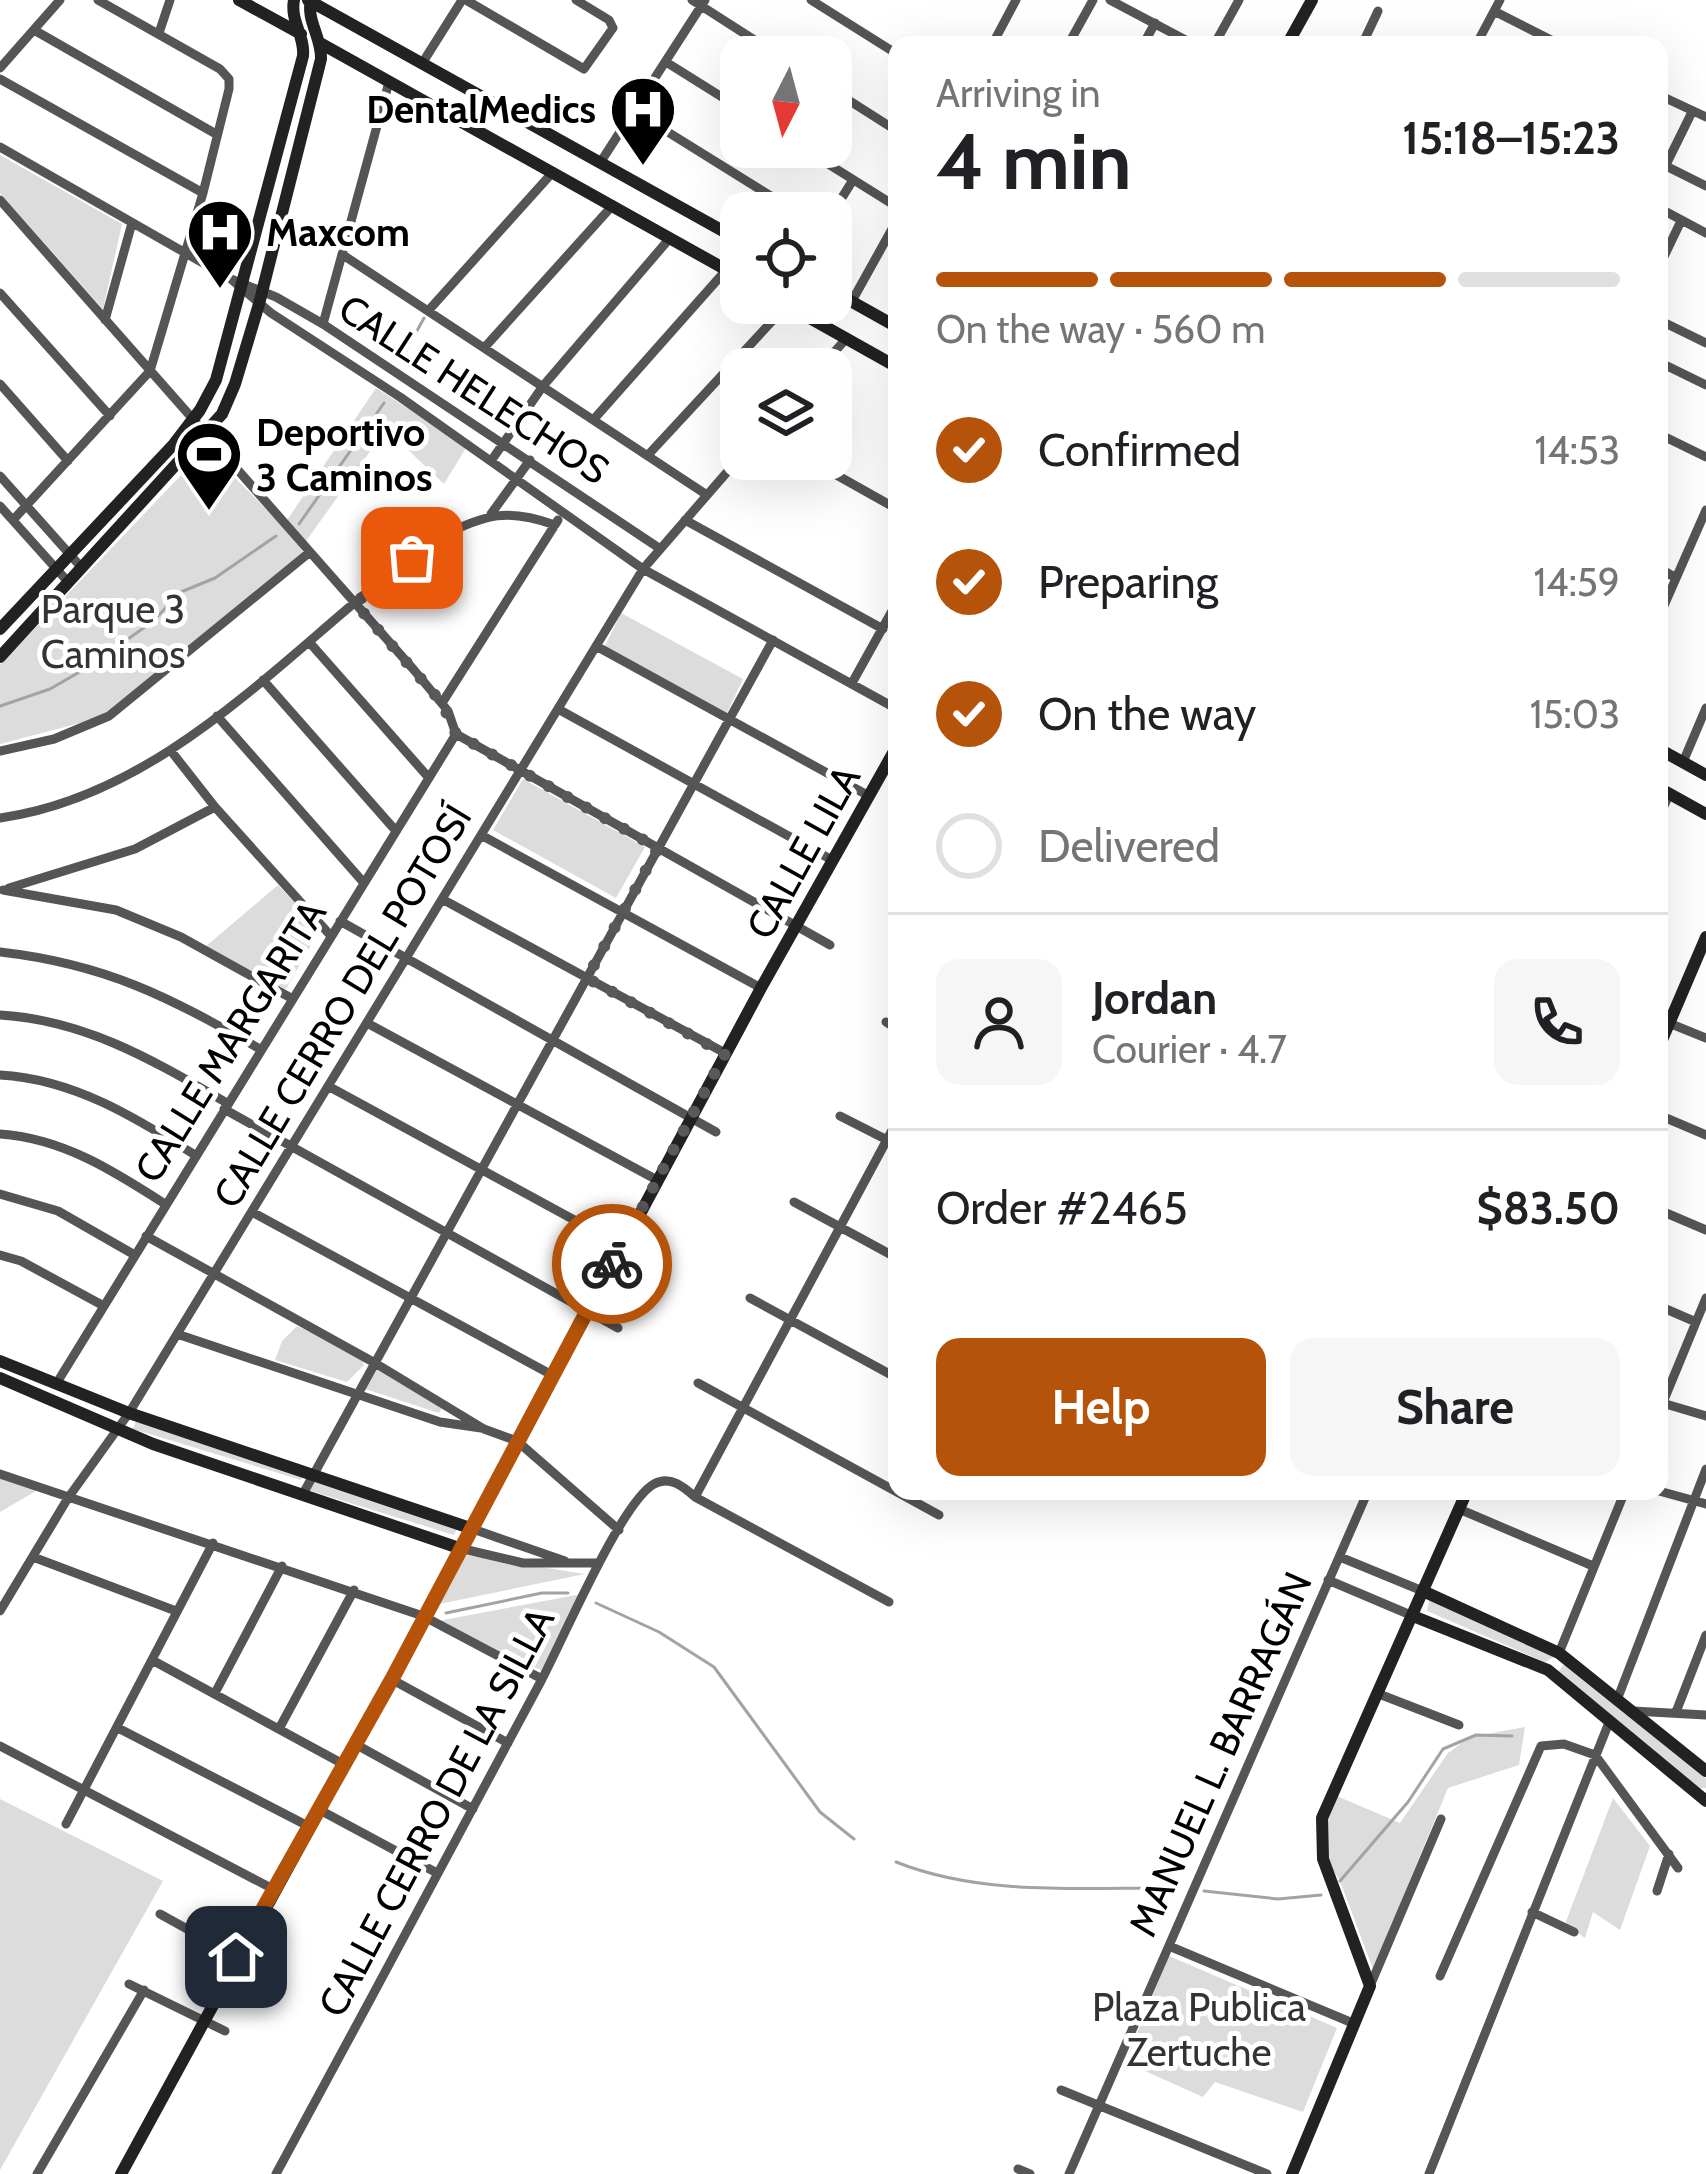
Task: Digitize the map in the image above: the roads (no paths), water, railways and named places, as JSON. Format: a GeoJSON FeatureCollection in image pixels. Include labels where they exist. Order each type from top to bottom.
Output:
{"type":"FeatureCollection","features":[{"type":"Feature","properties":{"kind":"street"},"geometry":{"type":"LineString","coordinates":[[0,68],[60,0]]}},
{"type":"Feature","properties":{"kind":"street"},"geometry":{"type":"LineString","coordinates":[[13,520],[150,371],[203,193],[229,79],[220,69],[98,0]]}},
{"type":"Feature","properties":{"kind":"street"},"geometry":{"type":"LineString","coordinates":[[159,33],[170,0]]}},
{"type":"Feature","properties":{"kind":"street"},"geometry":{"type":"LineString","coordinates":[[239,0],[720,265]]}},
{"type":"Feature","properties":{"kind":"street"},"geometry":{"type":"LineString","coordinates":[[0,629],[194,419],[224,361],[239,284],[303,56],[292,16],[294,0]]}},
{"type":"Feature","properties":{"kind":"street"},"geometry":{"type":"LineString","coordinates":[[0,657],[222,414],[236,384],[261,297],[321,59],[310,0],[720,229]]}},
{"type":"Feature","properties":{"kind":"street"},"geometry":{"type":"LineString","coordinates":[[423,62],[464,0],[577,67],[590,67],[612,35],[609,20],[576,0]]}},
{"type":"Feature","properties":{"kind":"street"},"geometry":{"type":"LineString","coordinates":[[811,0],[888,48]]}},
{"type":"Feature","properties":{"kind":"street"},"geometry":{"type":"LineString","coordinates":[[997,36],[1016,0]]}},
{"type":"Feature","properties":{"kind":"street"},"geometry":{"type":"LineString","coordinates":[[1073,36],[1093,0]]}},
{"type":"Feature","properties":{"kind":"street"},"geometry":{"type":"LineString","coordinates":[[1110,0],[1179,36]]}},
{"type":"Feature","properties":{"kind":"street"},"geometry":{"type":"LineString","coordinates":[[1219,36],[1238,0]]}},
{"type":"Feature","properties":{"kind":"street"},"geometry":{"type":"LineString","coordinates":[[1292,36],[1312,0]]}},
{"type":"Feature","properties":{"kind":"street"},"geometry":{"type":"LineString","coordinates":[[600,163],[699,2],[750,36]]}},
{"type":"Feature","properties":{"kind":"street"},"geometry":{"type":"LineString","coordinates":[[1481,36],[1497,5],[1547,36]]}},
{"type":"Feature","properties":{"kind":"street"},"geometry":{"type":"LineString","coordinates":[[1366,36],[1378,11]]}},
{"type":"Feature","properties":{"kind":"street"},"geometry":{"type":"LineString","coordinates":[[1148,36],[1155,23]]}},
{"type":"Feature","properties":{"kind":"street"},"geometry":{"type":"LineString","coordinates":[[34,30],[216,134]]}},
{"type":"Feature","properties":{"kind":"street"},"geometry":{"type":"LineString","coordinates":[[666,62],[720,96]]}},
{"type":"Feature","properties":{"kind":"street"},"geometry":{"type":"LineString","coordinates":[[0,79],[203,193]]}},
{"type":"Feature","properties":{"kind":"street"},"geometry":{"type":"LineString","coordinates":[[323,324],[389,82]]}},
{"type":"Feature","properties":{"kind":"street"},"geometry":{"type":"LineString","coordinates":[[1668,100],[1706,117]]}},
{"type":"Feature","properties":{"kind":"street"},"geometry":{"type":"LineString","coordinates":[[852,102],[888,125]]}},
{"type":"Feature","properties":{"kind":"street"},"geometry":{"type":"LineString","coordinates":[[634,111],[764,192]]}},
{"type":"Feature","properties":{"kind":"street"},"geometry":{"type":"LineString","coordinates":[[1668,162],[1692,112]]}},
{"type":"Feature","properties":{"kind":"street"},"geometry":{"type":"LineString","coordinates":[[0,147],[261,297],[491,461],[558,520],[888,704]]}},
{"type":"Feature","properties":{"kind":"street"},"geometry":{"type":"LineString","coordinates":[[1668,167],[1706,186]]}},
{"type":"Feature","properties":{"kind":"street"},"geometry":{"type":"LineString","coordinates":[[835,168],[888,201]]}},
{"type":"Feature","properties":{"kind":"street"},"geometry":{"type":"LineString","coordinates":[[428,311],[553,172]]}},
{"type":"Feature","properties":{"kind":"street"},"geometry":{"type":"LineString","coordinates":[[845,192],[853,179]]}},
{"type":"Feature","properties":{"kind":"street"},"geometry":{"type":"LineString","coordinates":[[0,200],[442,703],[456,734],[830,945]]}},
{"type":"Feature","properties":{"kind":"street"},"geometry":{"type":"LineString","coordinates":[[484,348],[613,205]]}},
{"type":"Feature","properties":{"kind":"street"},"geometry":{"type":"LineString","coordinates":[[1668,213],[1706,233]]}},
{"type":"Feature","properties":{"kind":"street"},"geometry":{"type":"LineString","coordinates":[[1668,248],[1681,220]]}},
{"type":"Feature","properties":{"kind":"street"},"geometry":{"type":"LineString","coordinates":[[105,320],[132,223]]}},
{"type":"Feature","properties":{"kind":"street"},"geometry":{"type":"LineString","coordinates":[[888,236],[852,302],[888,322]]}},
{"type":"Feature","properties":{"kind":"street"},"geometry":{"type":"LineString","coordinates":[[491,461],[543,386],[670,238]]}},
{"type":"Feature","properties":{"kind":"street"},"geometry":{"type":"LineString","coordinates":[[343,255],[707,495]]}},
{"type":"Feature","properties":{"kind":"street"},"geometry":{"type":"LineString","coordinates":[[594,419],[720,277]]}},
{"type":"Feature","properties":{"kind":"street"},"geometry":{"type":"LineString","coordinates":[[0,293],[110,416]]}},
{"type":"Feature","properties":{"kind":"street","name":"CALLE HELECHOS"},"geometry":{"type":"LineString","coordinates":[[261,297],[323,324],[659,548]]}},
{"type":"Feature","properties":{"kind":"street"},"geometry":{"type":"LineString","coordinates":[[648,455],[767,324]]}},
{"type":"Feature","properties":{"kind":"street"},"geometry":{"type":"LineString","coordinates":[[821,324],[888,362]]}},
{"type":"Feature","properties":{"kind":"street"},"geometry":{"type":"LineString","coordinates":[[1668,324],[1706,343]]}},
{"type":"Feature","properties":{"kind":"street"},"geometry":{"type":"LineString","coordinates":[[838,348],[847,338]]}},
{"type":"Feature","properties":{"kind":"street"},"geometry":{"type":"LineString","coordinates":[[1668,366],[1706,385]]}},
{"type":"Feature","properties":{"kind":"street"},"geometry":{"type":"LineString","coordinates":[[0,384],[68,461]]}},
{"type":"Feature","properties":{"kind":"street"},"geometry":{"type":"LineString","coordinates":[[1668,438],[1706,458]]}},
{"type":"Feature","properties":{"kind":"street"},"geometry":{"type":"LineString","coordinates":[[491,514],[530,460]]}},
{"type":"Feature","properties":{"kind":"street"},"geometry":{"type":"LineString","coordinates":[[0,476],[82,568]]}},
{"type":"Feature","properties":{"kind":"street","name":"CALLE CERRO DEL POTOSÍ"},"geometry":{"type":"LineString","coordinates":[[0,1612],[68,1498],[129,1413],[643,569],[720,480]]}},
{"type":"Feature","properties":{"kind":"street"},"geometry":{"type":"LineString","coordinates":[[845,480],[888,504]]}},
{"type":"Feature","properties":{"kind":"street"},"geometry":{"type":"LineString","coordinates":[[1,509],[69,583]]}},
{"type":"Feature","properties":{"kind":"street"},"geometry":{"type":"LineString","coordinates":[[1668,596],[1706,510]]}},
{"type":"Feature","properties":{"kind":"street"},"geometry":{"type":"LineString","coordinates":[[0,818],[64,802],[172,751],[441,536],[491,514],[558,520]]}},
{"type":"Feature","properties":{"kind":"street"},"geometry":{"type":"LineString","coordinates":[[442,703],[558,520]]}},
{"type":"Feature","properties":{"kind":"street"},"geometry":{"type":"LineString","coordinates":[[685,520],[883,629]]}},
{"type":"Feature","properties":{"kind":"street"},"geometry":{"type":"LineString","coordinates":[[0,751],[54,739],[109,716],[310,552]]}},
{"type":"Feature","properties":{"kind":"street"},"geometry":{"type":"LineString","coordinates":[[1668,573],[1676,578]]}},
{"type":"Feature","properties":{"kind":"street"},"geometry":{"type":"LineString","coordinates":[[852,683],[888,619]]}},
{"type":"Feature","properties":{"kind":"street"},"geometry":{"type":"LineString","coordinates":[[304,1492],[772,640]]}},
{"type":"Feature","properties":{"kind":"street"},"geometry":{"type":"LineString","coordinates":[[310,643],[429,778]]}},
{"type":"Feature","properties":{"kind":"street"},"geometry":{"type":"LineString","coordinates":[[596,646],[868,796]]}},
{"type":"Feature","properties":{"kind":"street"},"geometry":{"type":"LineString","coordinates":[[263,680],[395,831]]}},
{"type":"Feature","properties":{"kind":"street"},"geometry":{"type":"LineString","coordinates":[[1683,762],[1706,708]]}},
{"type":"Feature","properties":{"kind":"street"},"geometry":{"type":"LineString","coordinates":[[558,709],[832,860]]}},
{"type":"Feature","properties":{"kind":"street"},"geometry":{"type":"LineString","coordinates":[[217,716],[364,883]]}},
{"type":"Feature","properties":{"kind":"street","name":"CALLE MARGARITA"},"geometry":{"type":"LineString","coordinates":[[58,1382],[456,734]]}},
{"type":"Feature","properties":{"kind":"street"},"geometry":{"type":"LineString","coordinates":[[172,751],[214,807],[331,936]]}},
{"type":"Feature","properties":{"kind":"street"},"geometry":{"type":"LineString","coordinates":[[1668,754],[1706,775]]}},
{"type":"Feature","properties":{"kind":"street","name":"CALLE LILA"},"geometry":{"type":"LineString","coordinates":[[121,2174],[725,1054],[888,762]]}},
{"type":"Feature","properties":{"kind":"street"},"geometry":{"type":"LineString","coordinates":[[1668,794],[1706,814]]}},
{"type":"Feature","properties":{"kind":"street"},"geometry":{"type":"LineString","coordinates":[[2,890],[135,849],[214,807]]}},
{"type":"Feature","properties":{"kind":"street"},"geometry":{"type":"LineString","coordinates":[[481,835],[761,988]]}},
{"type":"Feature","properties":{"kind":"street"},"geometry":{"type":"LineString","coordinates":[[2,890],[116,910],[291,998]]}},
{"type":"Feature","properties":{"kind":"street"},"geometry":{"type":"LineString","coordinates":[[442,899],[725,1054]]}},
{"type":"Feature","properties":{"kind":"street"},"geometry":{"type":"LineString","coordinates":[[340,921],[716,1132]]}},
{"type":"Feature","properties":{"kind":"street"},"geometry":{"type":"LineString","coordinates":[[1668,1013],[1706,938]]}},
{"type":"Feature","properties":{"kind":"street"},"geometry":{"type":"LineString","coordinates":[[0,952],[111,974],[165,996],[260,1049]]}},
{"type":"Feature","properties":{"kind":"street"},"geometry":{"type":"LineString","coordinates":[[0,1015],[52,1022],[116,1041],[291,1148],[618,1328]]}},
{"type":"Feature","properties":{"kind":"street"},"geometry":{"type":"LineString","coordinates":[[367,1023],[657,1180]]}},
{"type":"Feature","properties":{"kind":"street"},"geometry":{"type":"LineString","coordinates":[[1668,1023],[1706,1038]]}},
{"type":"Feature","properties":{"kind":"street"},"geometry":{"type":"LineString","coordinates":[[0,1075],[55,1084],[94,1098],[195,1154]]}},
{"type":"Feature","properties":{"kind":"street"},"geometry":{"type":"LineString","coordinates":[[328,1086],[622,1246]]}},
{"type":"Feature","properties":{"kind":"street"},"geometry":{"type":"LineString","coordinates":[[840,1116],[888,1140]]}},
{"type":"Feature","properties":{"kind":"street"},"geometry":{"type":"LineString","coordinates":[[1668,1119],[1706,1135]]}},
{"type":"Feature","properties":{"kind":"street"},"geometry":{"type":"LineString","coordinates":[[0,1134],[47,1142],[94,1162],[165,1204]]}},
{"type":"Feature","properties":{"kind":"street"},"geometry":{"type":"LineString","coordinates":[[888,1149],[695,1497],[890,1602]]}},
{"type":"Feature","properties":{"kind":"street"},"geometry":{"type":"LineString","coordinates":[[0,1194],[58,1210],[134,1254]]}},
{"type":"Feature","properties":{"kind":"street"},"geometry":{"type":"LineString","coordinates":[[794,1202],[888,1253]]}},
{"type":"Feature","properties":{"kind":"street"},"geometry":{"type":"LineString","coordinates":[[252,1212],[552,1375]]}},
{"type":"Feature","properties":{"kind":"street"},"geometry":{"type":"LineString","coordinates":[[1668,1214],[1706,1230]]}},
{"type":"Feature","properties":{"kind":"street"},"geometry":{"type":"LineString","coordinates":[[146,1237],[484,1429],[517,1442],[619,1530]]}},
{"type":"Feature","properties":{"kind":"street"},"geometry":{"type":"LineString","coordinates":[[0,1255],[21,1261],[102,1306]]}},
{"type":"Feature","properties":{"kind":"street"},"geometry":{"type":"LineString","coordinates":[[750,1298],[888,1373]]}},
{"type":"Feature","properties":{"kind":"street"},"geometry":{"type":"LineString","coordinates":[[1668,1387],[1706,1298]]}},
{"type":"Feature","properties":{"kind":"street"},"geometry":{"type":"LineString","coordinates":[[1668,1310],[1696,1322]]}},
{"type":"Feature","properties":{"kind":"street"},"geometry":{"type":"LineString","coordinates":[[177,1334],[440,1422],[484,1429]]}},
{"type":"Feature","properties":{"kind":"street"},"geometry":{"type":"LineString","coordinates":[[0,1361],[129,1413],[570,1563]]}},
{"type":"Feature","properties":{"kind":"street"},"geometry":{"type":"LineString","coordinates":[[0,1378],[117,1429],[459,1548],[524,1563],[599,1563]]}},
{"type":"Feature","properties":{"kind":"street"},"geometry":{"type":"LineString","coordinates":[[698,1383],[888,1487]]}},
{"type":"Feature","properties":{"kind":"street"},"geometry":{"type":"LineString","coordinates":[[1668,1408],[1706,1416]]}},
{"type":"Feature","properties":{"kind":"street"},"geometry":{"type":"LineString","coordinates":[[1617,1700],[1700,1503],[1706,1469]]}},
{"type":"Feature","properties":{"kind":"street"},"geometry":{"type":"LineString","coordinates":[[0,1474],[423,1616],[542,1679]]}},
{"type":"Feature","properties":{"kind":"street","name":"CALLE CERRO DE LA SILLA"},"geometry":{"type":"LineString","coordinates":[[276,2174],[619,1530],[656,1483],[672,1481],[695,1497]]}},
{"type":"Feature","properties":{"kind":"street"},"geometry":{"type":"LineString","coordinates":[[1668,1494],[1700,1503]]}},
{"type":"Feature","properties":{"kind":"street"},"geometry":{"type":"LineString","coordinates":[[912,1500],[939,1515]]}},
{"type":"Feature","properties":{"kind":"street","name":"MANUEL L. BARRAGÁN"},"geometry":{"type":"LineString","coordinates":[[1070,2174],[1364,1500]]}},
{"type":"Feature","properties":{"kind":"street"},"geometry":{"type":"LineString","coordinates":[[1370,1986],[1323,1858],[1320,1827],[1464,1500]]}},
{"type":"Feature","properties":{"kind":"street"},"geometry":{"type":"LineString","coordinates":[[1559,1653],[1621,1500]]}},
{"type":"Feature","properties":{"kind":"street"},"geometry":{"type":"LineString","coordinates":[[1460,1509],[1593,1566]]}},
{"type":"Feature","properties":{"kind":"street"},"geometry":{"type":"LineString","coordinates":[[66,1824],[213,1543]]}},
{"type":"Feature","properties":{"kind":"street"},"geometry":{"type":"LineString","coordinates":[[33,1557],[176,1611]]}},
{"type":"Feature","properties":{"kind":"street"},"geometry":{"type":"LineString","coordinates":[[1340,1557],[1559,1653],[1706,1772]]}},
{"type":"Feature","properties":{"kind":"street"},"geometry":{"type":"LineString","coordinates":[[215,1693],[282,1566]]}},
{"type":"Feature","properties":{"kind":"street"},"geometry":{"type":"LineString","coordinates":[[1328,1580],[1548,1670],[1706,1801]]}},
{"type":"Feature","properties":{"kind":"street"},"geometry":{"type":"LineString","coordinates":[[280,1727],[354,1590]]}},
{"type":"Feature","properties":{"kind":"street"},"geometry":{"type":"LineString","coordinates":[[1676,1712],[1706,1635]]}},
{"type":"Feature","properties":{"kind":"street"},"geometry":{"type":"LineString","coordinates":[[152,1660],[343,1764]]}},
{"type":"Feature","properties":{"kind":"street"},"geometry":{"type":"LineString","coordinates":[[392,1679],[508,1743]]}},
{"type":"Feature","properties":{"kind":"street"},"geometry":{"type":"LineString","coordinates":[[1379,1694],[1459,1725]]}},
{"type":"Feature","properties":{"kind":"street"},"geometry":{"type":"LineString","coordinates":[[1633,1711],[1706,1715]]}},
{"type":"Feature","properties":{"kind":"street"},"geometry":{"type":"LineString","coordinates":[[1429,2174],[1610,1720]]}},
{"type":"Feature","properties":{"kind":"street"},"geometry":{"type":"LineString","coordinates":[[118,1728],[308,1826]]}},
{"type":"Feature","properties":{"kind":"street"},"geometry":{"type":"LineString","coordinates":[[355,1744],[472,1809]]}},
{"type":"Feature","properties":{"kind":"street"},"geometry":{"type":"LineString","coordinates":[[1440,1976],[1540,1746],[1564,1744],[1595,1755],[1678,1868]]}},
{"type":"Feature","properties":{"kind":"street"},"geometry":{"type":"LineString","coordinates":[[0,1746],[275,1890]]}},
{"type":"Feature","properties":{"kind":"street"},"geometry":{"type":"LineString","coordinates":[[318,1809],[437,1873]]}},
{"type":"Feature","properties":{"kind":"street"},"geometry":{"type":"LineString","coordinates":[[1292,2174],[1441,1819]]}},
{"type":"Feature","properties":{"kind":"street"},"geometry":{"type":"LineString","coordinates":[[1657,1891],[1669,1854]]}},
{"type":"Feature","properties":{"kind":"street"},"geometry":{"type":"LineString","coordinates":[[1532,1912],[1574,1932]]}},
{"type":"Feature","properties":{"kind":"street"},"geometry":{"type":"LineString","coordinates":[[160,1914],[236,1957]]}},
{"type":"Feature","properties":{"kind":"street"},"geometry":{"type":"LineString","coordinates":[[1169,1946],[1355,2024]]}},
{"type":"Feature","properties":{"kind":"street"},"geometry":{"type":"LineString","coordinates":[[130,1984],[225,2031]]}},
{"type":"Feature","properties":{"kind":"street"},"geometry":{"type":"LineString","coordinates":[[37,2174],[144,1990]]}},
{"type":"Feature","properties":{"kind":"street"},"geometry":{"type":"LineString","coordinates":[[1061,2090],[1267,2174]]}},
{"type":"Feature","properties":{"kind":"street"},"geometry":{"type":"LineString","coordinates":[[1018,2169],[1030,2174]]}},
{"type":"Feature","properties":{"kind":"waterway"},"geometry":{"type":"LineString","coordinates":[[400,362],[424,318]]}},
{"type":"Feature","properties":{"kind":"waterway"},"geometry":{"type":"LineString","coordinates":[[299,524],[384,403]]}},
{"type":"Feature","properties":{"kind":"waterway"},"geometry":{"type":"LineString","coordinates":[[0,706],[50,689],[90,666],[152,622],[181,592],[215,578],[276,536]]}},
{"type":"Feature","properties":{"kind":"waterway"},"geometry":{"type":"LineString","coordinates":[[446,1613],[542,1593],[568,1593]]}},
{"type":"Feature","properties":{"kind":"waterway"},"geometry":{"type":"LineString","coordinates":[[596,1603],[659,1632],[714,1667],[820,1812],[854,1839]]}},
{"type":"Feature","properties":{"kind":"waterway"},"geometry":{"type":"LineString","coordinates":[[1340,1881],[1408,1802],[1443,1749],[1476,1735],[1512,1736]]}},
{"type":"Feature","properties":{"kind":"waterway"},"geometry":{"type":"LineString","coordinates":[[896,1862],[964,1881],[999,1885],[1178,1888]]}},
{"type":"Feature","properties":{"kind":"waterway"},"geometry":{"type":"LineString","coordinates":[[1204,1891],[1278,1899],[1321,1895]]}},
{"type":"Feature","properties":{"kind":"place","name":"DentalMedics"},"geometry":{"type":"Point","coordinates":[643,168]}},
{"type":"Feature","properties":{"kind":"place","name":"Maxcom"},"geometry":{"type":"Point","coordinates":[220,291]}},
{"type":"Feature","properties":{"kind":"place","name":"Deportivo 3 Caminos"},"geometry":{"type":"Point","coordinates":[209,513]}},
{"type":"Feature","properties":{"kind":"park label","name":"Parque 3 Caminos"},"geometry":{"type":"Point","coordinates":[113,632]}},
{"type":"Feature","properties":{"kind":"park label","name":"Plaza Publica Zertuche"},"geometry":{"type":"Point","coordinates":[1199,2030]}}]}
